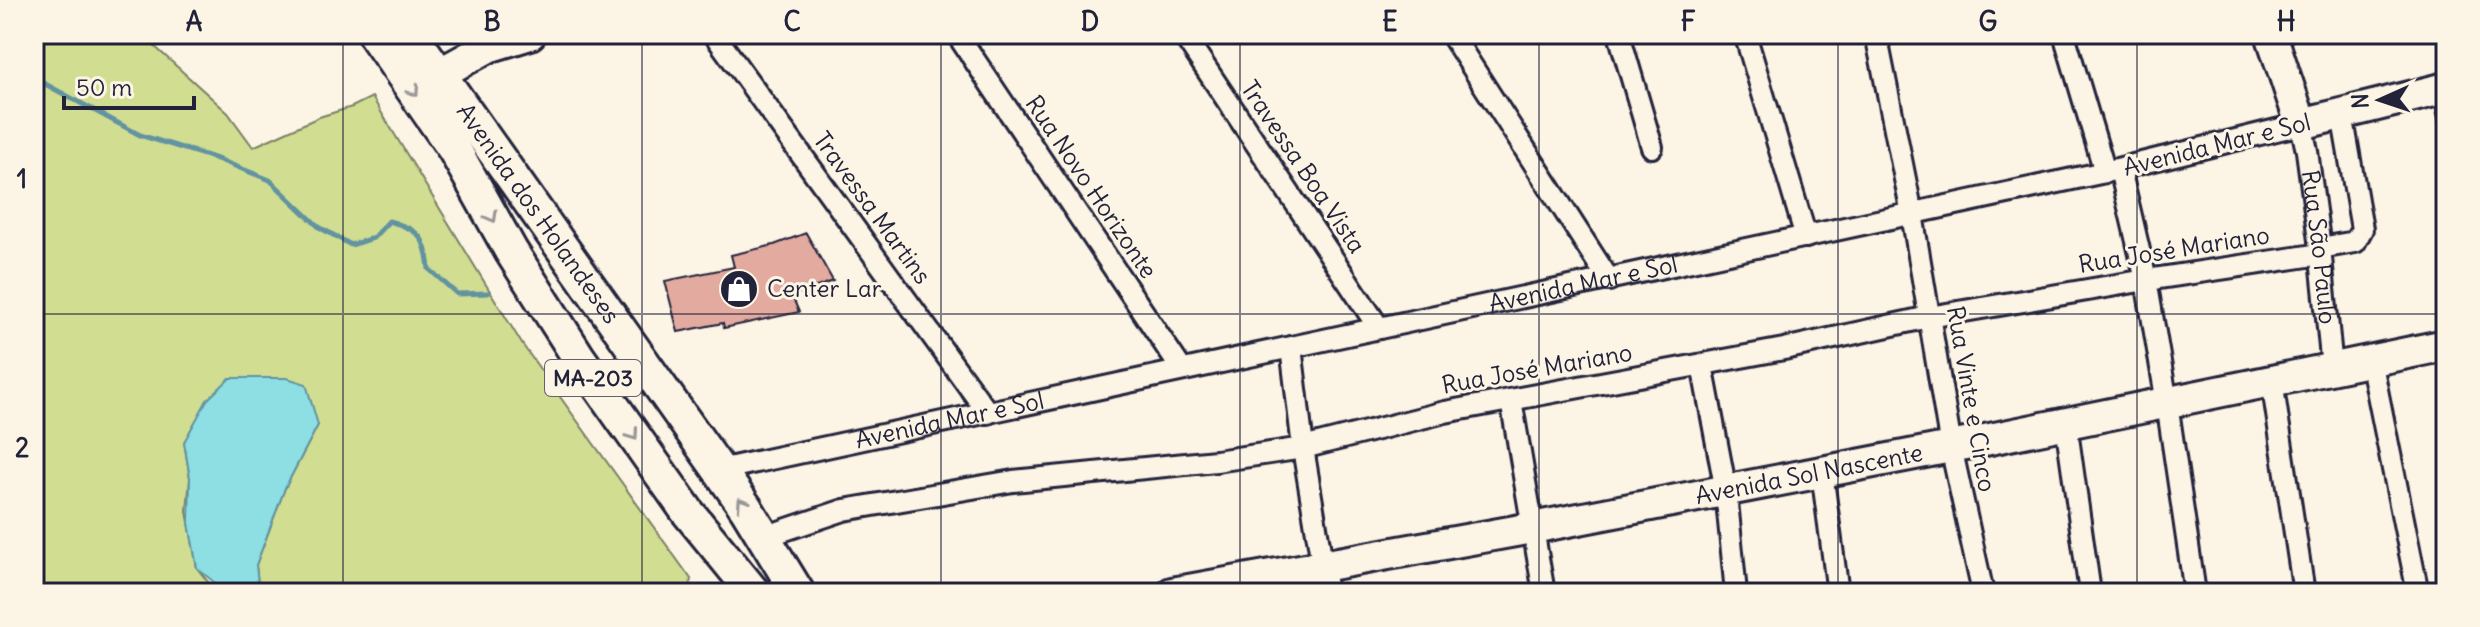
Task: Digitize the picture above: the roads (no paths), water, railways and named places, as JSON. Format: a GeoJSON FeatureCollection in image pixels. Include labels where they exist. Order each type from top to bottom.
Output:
{"type":"FeatureCollection","features":[{"type":"Feature","properties":{"kind":"main road","name":"Avenida dos Holandeses"},"geometry":{"type":"LineString","coordinates":[[374,34],[454,149],[511,251],[579,358],[687,511],[754,593]]}},
{"type":"Feature","properties":{"kind":"main road","name":"Avenida dos Holandeses"},"geometry":{"type":"LineString","coordinates":[[411,34],[719,470],[798,593]]}},
{"type":"Feature","properties":{"kind":"main road"},"geometry":{"type":"LineString","coordinates":[[439,74],[488,47],[530,34]]}},
{"type":"Feature","properties":{"kind":"main road","name":"Rua São Paulo"},"geometry":{"type":"LineString","coordinates":[[2271,34],[2301,124]]}},
{"type":"Feature","properties":{"kind":"main road","name":"Avenida Mar e Sol"},"geometry":{"type":"LineString","coordinates":[[2301,124],[2446,88]]}},
{"type":"Feature","properties":{"kind":"main road","name":"Avenida Sol Nascente"},"geometry":{"type":"LineString","coordinates":[[1172,593],[1324,579],[1532,528],[1951,447],[2446,345]]}},
{"type":"Feature","properties":{"kind":"street","name":"Travessa Martins"},"geometry":{"type":"LineString","coordinates":[[714,34],[988,413]]}},
{"type":"Feature","properties":{"kind":"street","name":"Rua Novo Horizonte"},"geometry":{"type":"LineString","coordinates":[[957,34],[1182,370]]}},
{"type":"Feature","properties":{"kind":"street","name":"Travessa Boa Vista"},"geometry":{"type":"LineString","coordinates":[[1183,34],[1379,328]]}},
{"type":"Feature","properties":{"kind":"street"},"geometry":{"type":"LineString","coordinates":[[1451,34],[1609,280]]}},
{"type":"Feature","properties":{"kind":"street"},"geometry":{"type":"LineString","coordinates":[[1619,34],[1652,147]]}},
{"type":"Feature","properties":{"kind":"street"},"geometry":{"type":"LineString","coordinates":[[1745,34],[1806,237]]}},
{"type":"Feature","properties":{"kind":"street","name":"Rua Vinte e Cinco"},"geometry":{"type":"LineString","coordinates":[[1876,34],[1912,214],[1951,447],[1983,593]]}},
{"type":"Feature","properties":{"kind":"street"},"geometry":{"type":"LineString","coordinates":[[2064,34],[2113,170],[2146,280],[2195,593]]}},
{"type":"Feature","properties":{"kind":"street","name":"Rua José Mariano"},"geometry":{"type":"LineString","coordinates":[[764,537],[844,510],[1013,481],[1216,461],[1303,448],[1445,412],[1702,365],[1929,317],[2320,251],[2355,242],[2362,229],[2342,114]]}},
{"type":"Feature","properties":{"kind":"street","name":"Avenida Mar e Sol"},"geometry":{"type":"LineString","coordinates":[[719,470],[1912,214],[2113,170],[2301,124]]}},
{"type":"Feature","properties":{"kind":"street","name":"Rua São Paulo"},"geometry":{"type":"LineString","coordinates":[[2301,124],[2320,251],[2332,368]]}},
{"type":"Feature","properties":{"kind":"street"},"geometry":{"type":"LineString","coordinates":[[1291,347],[1324,579]]}},
{"type":"Feature","properties":{"kind":"street"},"geometry":{"type":"LineString","coordinates":[[2371,360],[2418,593]]}},
{"type":"Feature","properties":{"kind":"street"},"geometry":{"type":"LineString","coordinates":[[1702,365],[1726,491],[1736,593]]}},
{"type":"Feature","properties":{"kind":"street"},"geometry":{"type":"LineString","coordinates":[[2272,381],[2304,593]]}},
{"type":"Feature","properties":{"kind":"street"},"geometry":{"type":"LineString","coordinates":[[1511,400],[1544,593]]}},
{"type":"Feature","properties":{"kind":"street"},"geometry":{"type":"LineString","coordinates":[[2066,423],[2090,593]]}},
{"type":"Feature","properties":{"kind":"street"},"geometry":{"type":"LineString","coordinates":[[1822,472],[1838,593]]}},
{"type":"Feature","properties":{"kind":"water"},"geometry":{"type":"Polygon","coordinates":[[[230,378],[287,378],[306,384],[318,425],[285,488],[256,565],[259,593],[227,593],[197,568],[189,523],[190,478],[184,442],[207,400],[230,378]]]}},
{"type":"Feature","properties":{"kind":"waterway"},"geometry":{"type":"LineString","coordinates":[[34,78],[140,135],[217,159],[270,180],[319,227],[351,245],[373,238],[389,221],[408,228],[420,236],[429,269],[457,294],[488,293]]}},
{"type":"Feature","properties":{"kind":"place","name":"Center Lar"},"geometry":{"type":"Point","coordinates":[739,289]}}]}
